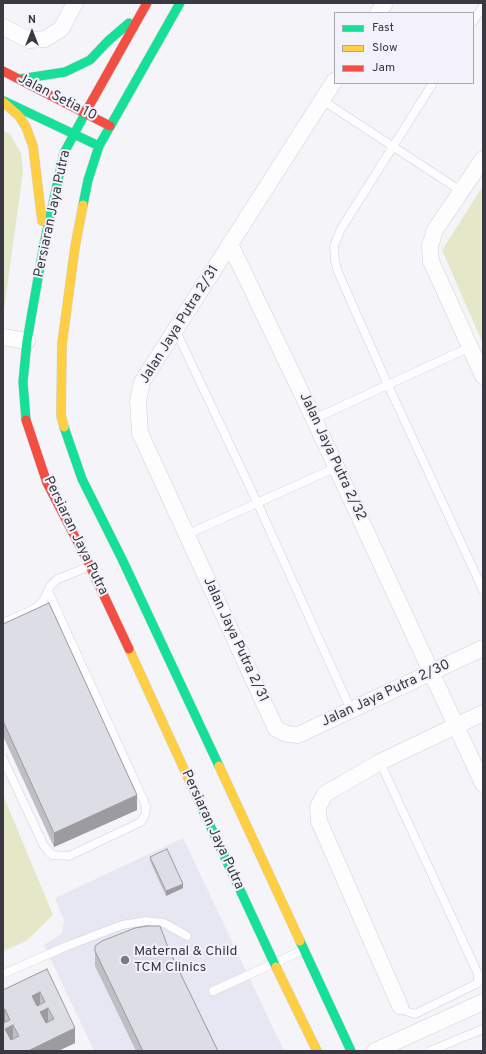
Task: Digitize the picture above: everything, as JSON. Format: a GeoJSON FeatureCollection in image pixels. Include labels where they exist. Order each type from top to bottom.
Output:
{"type":"FeatureCollection","features":[{"type":"Feature","properties":{"kind":"main road","name":"Persiaran Jaya Putra"},"geometry":{"type":"LineString","coordinates":[[147,3],[85,112],[64,153],[44,244],[27,341],[23,382],[25,417],[47,483],[90,566],[274,963],[317,1051]]}},
{"type":"Feature","properties":{"kind":"main road","name":"Persiaran Jaya Putra"},"geometry":{"type":"LineString","coordinates":[[180,3],[99,146],[88,180],[75,247],[62,344],[62,416],[68,440],[82,480],[128,573],[351,1051]]}},
{"type":"Feature","properties":{"kind":"main road"},"geometry":{"type":"LineString","coordinates":[[20,79],[66,72],[90,60],[108,41],[141,13]]}},
{"type":"Feature","properties":{"kind":"main road","name":"Jalan Setia 10"},"geometry":{"type":"LineString","coordinates":[[3,71],[110,126]]}},
{"type":"Feature","properties":{"kind":"main road"},"geometry":{"type":"LineString","coordinates":[[3,101],[19,116],[26,127],[33,146],[44,244]]}},
{"type":"Feature","properties":{"kind":"main road","name":"Jalan Setia 10"},"geometry":{"type":"LineString","coordinates":[[3,101],[99,146]]}},
{"type":"Feature","properties":{"kind":"street"},"geometry":{"type":"LineString","coordinates":[[3,27],[29,40],[45,39],[60,29],[75,3]]}},
{"type":"Feature","properties":{"kind":"street"},"geometry":{"type":"LineString","coordinates":[[379,12],[384,3]]}},
{"type":"Feature","properties":{"kind":"street","name":"Jalan Jaya Putra 2/31"},"geometry":{"type":"LineString","coordinates":[[287,734],[276,729],[140,433],[138,401],[142,382],[334,82]]}},
{"type":"Feature","properties":{"kind":"street"},"geometry":{"type":"LineString","coordinates":[[483,159],[435,230],[430,246],[431,261],[483,376]]}},
{"type":"Feature","properties":{"kind":"street","name":"Jalan Jaya Putra 2/32"},"geometry":{"type":"LineString","coordinates":[[230,244],[337,467],[483,784]]}},
{"type":"Feature","properties":{"kind":"street"},"geometry":{"type":"LineString","coordinates":[[3,338],[27,341]]}},
{"type":"Feature","properties":{"kind":"street","name":"Jalan Jaya Putra 2/30"},"geometry":{"type":"LineString","coordinates":[[287,734],[298,734],[483,648]]}},
{"type":"Feature","properties":{"kind":"street"},"geometry":{"type":"LineString","coordinates":[[400,1006],[319,821],[318,807],[325,794],[380,762],[483,713]]}},
{"type":"Feature","properties":{"kind":"street"},"geometry":{"type":"LineString","coordinates":[[375,1051],[483,1002]]}},
{"type":"Feature","properties":{"kind":"lane"},"geometry":{"type":"LineString","coordinates":[[474,20],[483,6]]}},
{"type":"Feature","properties":{"kind":"lane"},"geometry":{"type":"LineString","coordinates":[[432,84],[341,229],[334,246],[338,272],[388,385],[483,590]]}},
{"type":"Feature","properties":{"kind":"lane"},"geometry":{"type":"LineString","coordinates":[[322,100],[461,191]]}},
{"type":"Feature","properties":{"kind":"lane"},"geometry":{"type":"LineString","coordinates":[[176,330],[257,502],[351,710]]}},
{"type":"Feature","properties":{"kind":"lane"},"geometry":{"type":"LineString","coordinates":[[314,419],[470,347]]}},
{"type":"Feature","properties":{"kind":"lane"},"geometry":{"type":"LineString","coordinates":[[186,535],[337,467]]}},
{"type":"Feature","properties":{"kind":"lane"},"geometry":{"type":"LineString","coordinates":[[3,623],[34,609],[43,601],[51,585],[58,579],[90,566]]}},
{"type":"Feature","properties":{"kind":"lane"},"geometry":{"type":"LineString","coordinates":[[3,759],[44,846],[52,855],[68,856],[141,822],[145,815],[146,807],[143,798],[48,591]]}},
{"type":"Feature","properties":{"kind":"lane"},"geometry":{"type":"LineString","coordinates":[[380,762],[478,974],[478,983],[415,1014],[405,1011],[400,1006]]}},
{"type":"Feature","properties":{"kind":"lane"},"geometry":{"type":"LineString","coordinates":[[3,974],[67,946],[122,925],[146,921],[164,923],[186,936]]}},
{"type":"Feature","properties":{"kind":"lane"},"geometry":{"type":"LineString","coordinates":[[213,991],[304,949]]}},
{"type":"Feature","properties":{"kind":"lane"},"geometry":{"type":"LineString","coordinates":[[430,1051],[483,1029]]}},
{"type":"Feature","properties":{"kind":"shaded area"},"geometry":{"type":"Polygon","coordinates":[[[183,838],[284,1051],[94,1051],[44,945],[62,933],[64,920],[55,898],[183,838]]]}},
{"type":"Feature","properties":{"kind":"green space"},"geometry":{"type":"Polygon","coordinates":[[[3,131],[10,134],[21,153],[23,171],[3,317],[3,131]]]}},
{"type":"Feature","properties":{"kind":"green space"},"geometry":{"type":"Polygon","coordinates":[[[483,186],[483,344],[442,250],[483,186]]]}},
{"type":"Feature","properties":{"kind":"green space"},"geometry":{"type":"Polygon","coordinates":[[[3,795],[53,915],[26,941],[3,951],[3,795]]]}},
{"type":"Feature","properties":{"kind":"building"},"geometry":{"type":"Polygon","coordinates":[[[49,603],[137,795],[54,833],[3,721],[3,624],[49,603]]]}},
{"type":"Feature","properties":{"kind":"building"},"geometry":{"type":"Polygon","coordinates":[[[167,849],[183,884],[166,891],[150,857],[167,849]]]}},
{"type":"Feature","properties":{"kind":"building"},"geometry":{"type":"Polygon","coordinates":[[[160,926],[169,950],[218,1051],[143,1051],[95,951],[95,946],[102,941],[135,928],[160,926]]]}},
{"type":"Feature","properties":{"kind":"building"},"geometry":{"type":"Polygon","coordinates":[[[47,969],[75,1028],[28,1051],[3,1051],[3,1023],[10,1020],[5,1009],[3,1010],[3,990],[47,969]],[[40,992],[32,996],[37,1006],[45,1002],[40,992]],[[48,1008],[40,1012],[46,1023],[54,1019],[48,1008]],[[13,1025],[5,1029],[11,1040],[19,1036],[13,1025]]]}},
{"type":"Feature","properties":{"kind":"traffic: fast"},"geometry":{"type":"LineString","coordinates":[[83,205],[88,180],[99,146],[180,3]]}},
{"type":"Feature","properties":{"kind":"traffic: fast"},"geometry":{"type":"LineString","coordinates":[[20,79],[65,72],[90,60],[108,41],[129,23]]}},
{"type":"Feature","properties":{"kind":"traffic: fast"},"geometry":{"type":"LineString","coordinates":[[4,101],[99,146]]}},
{"type":"Feature","properties":{"kind":"traffic: fast"},"geometry":{"type":"LineString","coordinates":[[26,420],[23,382],[27,341],[44,244],[64,153],[88,108]]}},
{"type":"Feature","properties":{"kind":"traffic: fast"},"geometry":{"type":"LineString","coordinates":[[64,427],[82,479],[122,559],[219,766]]}},
{"type":"Feature","properties":{"kind":"traffic: fast"},"geometry":{"type":"LineString","coordinates":[[200,804],[276,967]]}},
{"type":"Feature","properties":{"kind":"traffic: fast"},"geometry":{"type":"LineString","coordinates":[[300,941],[351,1051]]}},
{"type":"Feature","properties":{"kind":"traffic: slow"},"geometry":{"type":"LineString","coordinates":[[3,102],[19,116],[26,127],[33,146],[42,221]]}},
{"type":"Feature","properties":{"kind":"traffic: slow"},"geometry":{"type":"LineString","coordinates":[[64,427],[61,415],[62,344],[75,247],[83,205]]}},
{"type":"Feature","properties":{"kind":"traffic: slow"},"geometry":{"type":"LineString","coordinates":[[129,649],[200,804]]}},
{"type":"Feature","properties":{"kind":"traffic: slow"},"geometry":{"type":"LineString","coordinates":[[219,766],[300,941]]}},
{"type":"Feature","properties":{"kind":"traffic: slow"},"geometry":{"type":"LineString","coordinates":[[276,967],[317,1051]]}},
{"type":"Feature","properties":{"kind":"traffic: jam"},"geometry":{"type":"LineString","coordinates":[[88,108],[147,3]]}},
{"type":"Feature","properties":{"kind":"traffic: jam"},"geometry":{"type":"LineString","coordinates":[[3,71],[110,126]]}},
{"type":"Feature","properties":{"kind":"traffic: jam"},"geometry":{"type":"LineString","coordinates":[[26,420],[47,483],[90,566],[129,649]]}},
{"type":"Feature","properties":{"kind":"place","name":"Maternal & Child TCM Clinics"},"geometry":{"type":"Point","coordinates":[125,960]}}]}
